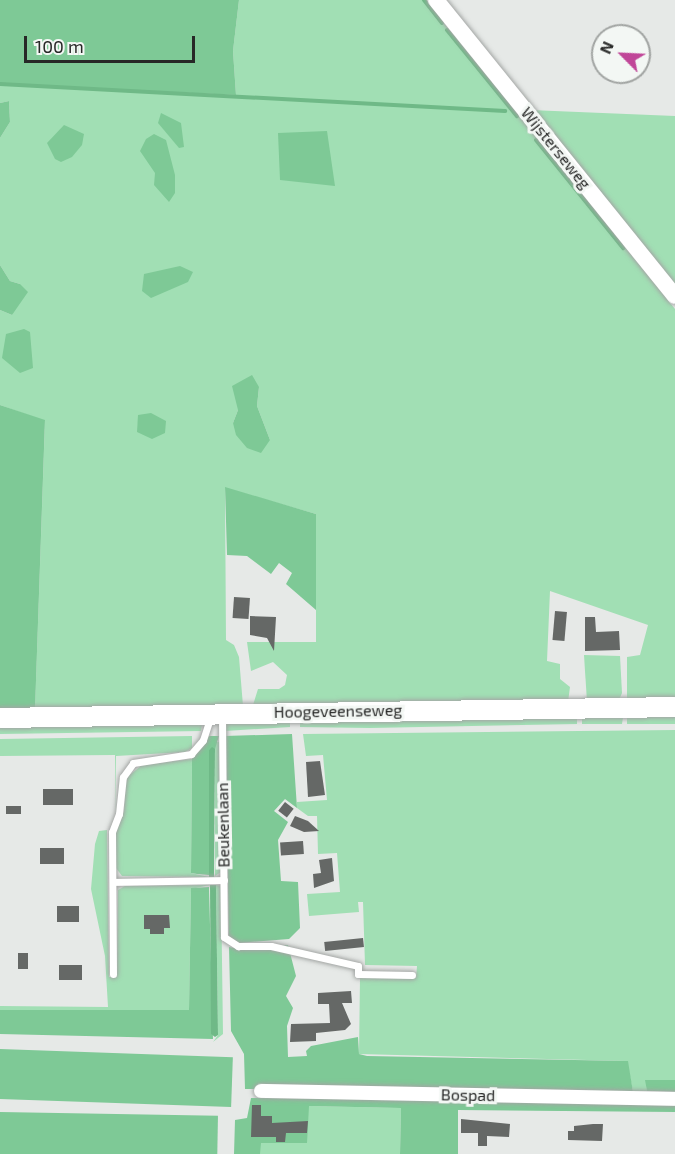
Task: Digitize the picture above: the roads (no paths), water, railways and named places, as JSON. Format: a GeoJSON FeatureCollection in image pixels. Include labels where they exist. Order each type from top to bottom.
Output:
{"type":"FeatureCollection","features":[{"type":"Feature","properties":{"kind":"main road","name":"Hoogeveenseweg"},"geometry":{"type":"LineString","coordinates":[[0,718],[675,706]]}},
{"type":"Feature","properties":{"kind":"street","name":"Wijsterseweg"},"geometry":{"type":"LineString","coordinates":[[436,0],[675,296]]}},
{"type":"Feature","properties":{"kind":"street","name":"Bospad"},"geometry":{"type":"LineString","coordinates":[[261,1091],[675,1099]]}},
{"type":"Feature","properties":{"kind":"lane"},"geometry":{"type":"LineString","coordinates":[[113,974],[112,832],[128,768],[133,763],[151,758],[172,759],[191,754],[203,740],[217,714]]}},
{"type":"Feature","properties":{"kind":"lane","name":"Beukenlaan"},"geometry":{"type":"LineString","coordinates":[[217,714],[224,937],[238,946],[270,946],[358,966],[358,974],[412,975]]}},
{"type":"Feature","properties":{"kind":"lane"},"geometry":{"type":"LineString","coordinates":[[113,882],[224,880]]}},
{"type":"Feature","properties":{"kind":"waterway"},"geometry":{"type":"LineString","coordinates":[[424,0],[442,23]]}},
{"type":"Feature","properties":{"kind":"waterway"},"geometry":{"type":"LineString","coordinates":[[447,30],[517,116]]}},
{"type":"Feature","properties":{"kind":"waterway"},"geometry":{"type":"LineString","coordinates":[[0,84],[505,111]]}},
{"type":"Feature","properties":{"kind":"waterway"},"geometry":{"type":"LineString","coordinates":[[536,140],[623,248]]}}]}
